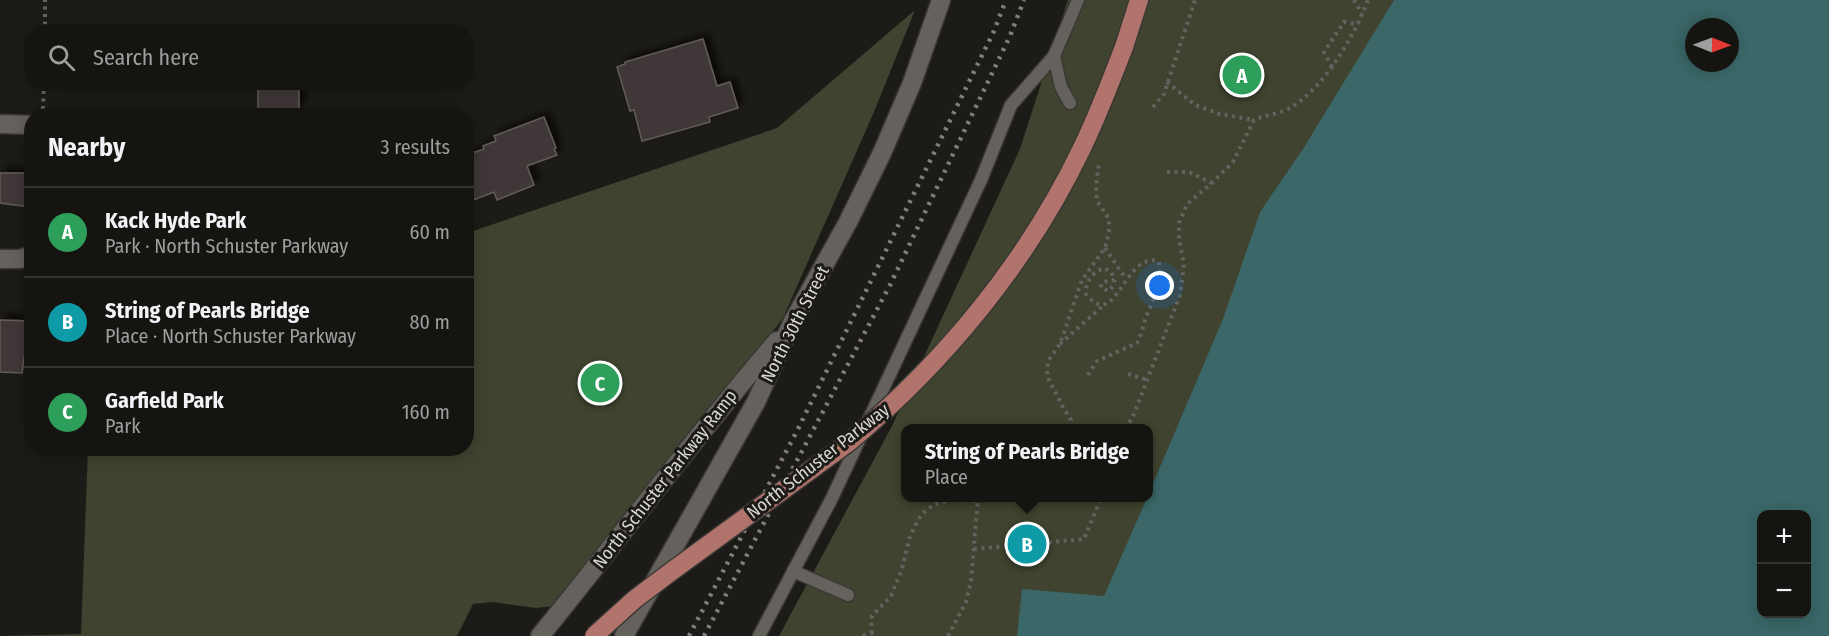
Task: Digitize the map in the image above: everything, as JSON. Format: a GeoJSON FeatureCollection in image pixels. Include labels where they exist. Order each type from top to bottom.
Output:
{"type":"FeatureCollection","features":[{"type":"Feature","properties":{"kind":"highway","name":"North Schuster Parkway"},"geometry":{"type":"LineString","coordinates":[[594,636],[635,599],[849,442],[877,418],[955,339],[1007,273],[1059,191],[1098,112],[1124,47],[1139,0]]}},
{"type":"Feature","properties":{"kind":"main road","name":"North 30th Street"},"geometry":{"type":"LineString","coordinates":[[624,636],[756,402],[792,323],[848,222],[882,153],[912,83],[941,0]]}},
{"type":"Feature","properties":{"kind":"main road"},"geometry":{"type":"LineString","coordinates":[[0,124],[24,125]]}},
{"type":"Feature","properties":{"kind":"main road"},"geometry":{"type":"LineString","coordinates":[[0,259],[24,258]]}},
{"type":"Feature","properties":{"kind":"main road","name":"North Schuster Parkway Ramp"},"geometry":{"type":"LineString","coordinates":[[540,636],[614,545],[722,405],[792,323]]}},
{"type":"Feature","properties":{"kind":"lane"},"geometry":{"type":"LineString","coordinates":[[759,636],[832,498],[981,180],[1011,105],[1054,56],[1078,0]]}},
{"type":"Feature","properties":{"kind":"lane"},"geometry":{"type":"LineString","coordinates":[[1054,56],[1061,87],[1070,103]]}},
{"type":"Feature","properties":{"kind":"lane"},"geometry":{"type":"LineString","coordinates":[[793,571],[848,595]]}},
{"type":"Feature","properties":{"kind":"path"},"geometry":{"type":"LineString","coordinates":[[45,0],[45,24]]}},
{"type":"Feature","properties":{"kind":"path"},"geometry":{"type":"LineString","coordinates":[[1153,107],[1164,94],[1195,0]]}},
{"type":"Feature","properties":{"kind":"path"},"geometry":{"type":"LineString","coordinates":[[1354,0],[1362,14]]}},
{"type":"Feature","properties":{"kind":"path"},"geometry":{"type":"LineString","coordinates":[[1167,82],[1196,105],[1220,114],[1254,120],[1289,109],[1309,93],[1332,67],[1358,24],[1368,0]]}},
{"type":"Feature","properties":{"kind":"path"},"geometry":{"type":"LineString","coordinates":[[1332,67],[1324,52],[1344,22],[1358,24]]}},
{"type":"Feature","properties":{"kind":"path"},"geometry":{"type":"LineString","coordinates":[[43,108],[44,90]]}},
{"type":"Feature","properties":{"kind":"path"},"geometry":{"type":"LineString","coordinates":[[1129,424],[1180,295],[1184,265],[1179,239],[1179,223],[1187,204],[1233,162],[1254,120]]}},
{"type":"Feature","properties":{"kind":"path"},"geometry":{"type":"LineString","coordinates":[[1060,344],[1082,280],[1105,248],[1109,232],[1109,219],[1097,201],[1096,186],[1100,163]]}},
{"type":"Feature","properties":{"kind":"path"},"geometry":{"type":"LineString","coordinates":[[1167,172],[1189,172],[1212,183]]}},
{"type":"Feature","properties":{"kind":"path"},"geometry":{"type":"LineString","coordinates":[[1105,248],[1126,279]]}},
{"type":"Feature","properties":{"kind":"path"},"geometry":{"type":"LineString","coordinates":[[1071,424],[1047,375],[1048,361],[1060,344],[1105,304],[1113,300],[1126,279],[1144,261],[1151,259],[1158,261],[1161,273],[1137,343],[1097,361],[1088,375]]}},
{"type":"Feature","properties":{"kind":"path"},"geometry":{"type":"LineString","coordinates":[[1105,304],[1096,303],[1090,299],[1086,294],[1085,286],[1098,270],[1104,268],[1111,272],[1114,280]]}},
{"type":"Feature","properties":{"kind":"path"},"geometry":{"type":"LineString","coordinates":[[1128,374],[1147,380]]}},
{"type":"Feature","properties":{"kind":"path"},"geometry":{"type":"LineString","coordinates":[[871,632],[873,616],[891,596],[902,569],[910,536],[921,515],[933,505],[944,502]]}},
{"type":"Feature","properties":{"kind":"path"},"geometry":{"type":"LineString","coordinates":[[948,636],[966,602],[971,581],[977,502]]}},
{"type":"Feature","properties":{"kind":"path"},"geometry":{"type":"LineString","coordinates":[[974,549],[1084,539],[1099,502]]}},
{"type":"Feature","properties":{"kind":"path"},"geometry":{"type":"LineString","coordinates":[[863,636],[871,632]]}},
{"type":"Feature","properties":{"kind":"path"},"geometry":{"type":"LineString","coordinates":[[871,632],[877,636]]}},
{"type":"Feature","properties":{"kind":"green space"},"geometry":{"type":"Polygon","coordinates":[[[1068,0],[1474,0],[1130,636],[779,636],[892,426],[1020,149],[1068,0]]]}},
{"type":"Feature","properties":{"kind":"green space"},"geometry":{"type":"Polygon","coordinates":[[[915,10],[874,112],[783,318],[612,542],[554,606],[536,608],[492,602],[473,604],[457,636],[0,636],[81,634],[88,456],[474,456],[474,231],[777,128],[915,10]]]}},
{"type":"Feature","properties":{"kind":"water"},"geometry":{"type":"Polygon","coordinates":[[[1394,0],[1829,0],[1829,636],[1017,636],[1022,589],[1104,596],[1145,502],[1153,502],[1153,484],[1223,319],[1260,212],[1303,149],[1394,0]]]}},
{"type":"Feature","properties":{"kind":"building"},"geometry":{"type":"Polygon","coordinates":[[[703,39],[717,86],[730,82],[738,108],[709,117],[710,122],[642,141],[634,110],[630,111],[617,67],[625,62],[703,39]]]}},
{"type":"Feature","properties":{"kind":"building"},"geometry":{"type":"Polygon","coordinates":[[[258,90],[299,90],[299,108],[258,108],[258,90]]]}},
{"type":"Feature","properties":{"kind":"building"},"geometry":{"type":"Polygon","coordinates":[[[544,117],[557,155],[527,166],[534,185],[497,200],[494,192],[474,200],[474,152],[496,141],[494,136],[544,117]]]}},
{"type":"Feature","properties":{"kind":"building"},"geometry":{"type":"Polygon","coordinates":[[[0,173],[24,173],[24,206],[0,203],[0,173]]]}},
{"type":"Feature","properties":{"kind":"building"},"geometry":{"type":"Polygon","coordinates":[[[0,320],[24,321],[22,373],[0,372],[0,320]]]}},
{"type":"Feature","properties":{"kind":"railway"},"geometry":{"type":"LineString","coordinates":[[689,636],[798,429],[994,31],[1006,0]]}},
{"type":"Feature","properties":{"kind":"railway"},"geometry":{"type":"LineString","coordinates":[[704,636],[890,285],[1010,36],[1024,0]]}},
{"type":"Feature","properties":{"kind":"place","name":"Kack Hyde Park"},"geometry":{"type":"Point","coordinates":[1242,75]}},
{"type":"Feature","properties":{"kind":"place","name":"Garfield Park"},"geometry":{"type":"Point","coordinates":[600,383]}},
{"type":"Feature","properties":{"kind":"place","name":"String of Pearls Bridge"},"geometry":{"type":"Point","coordinates":[1027,544]}}]}
